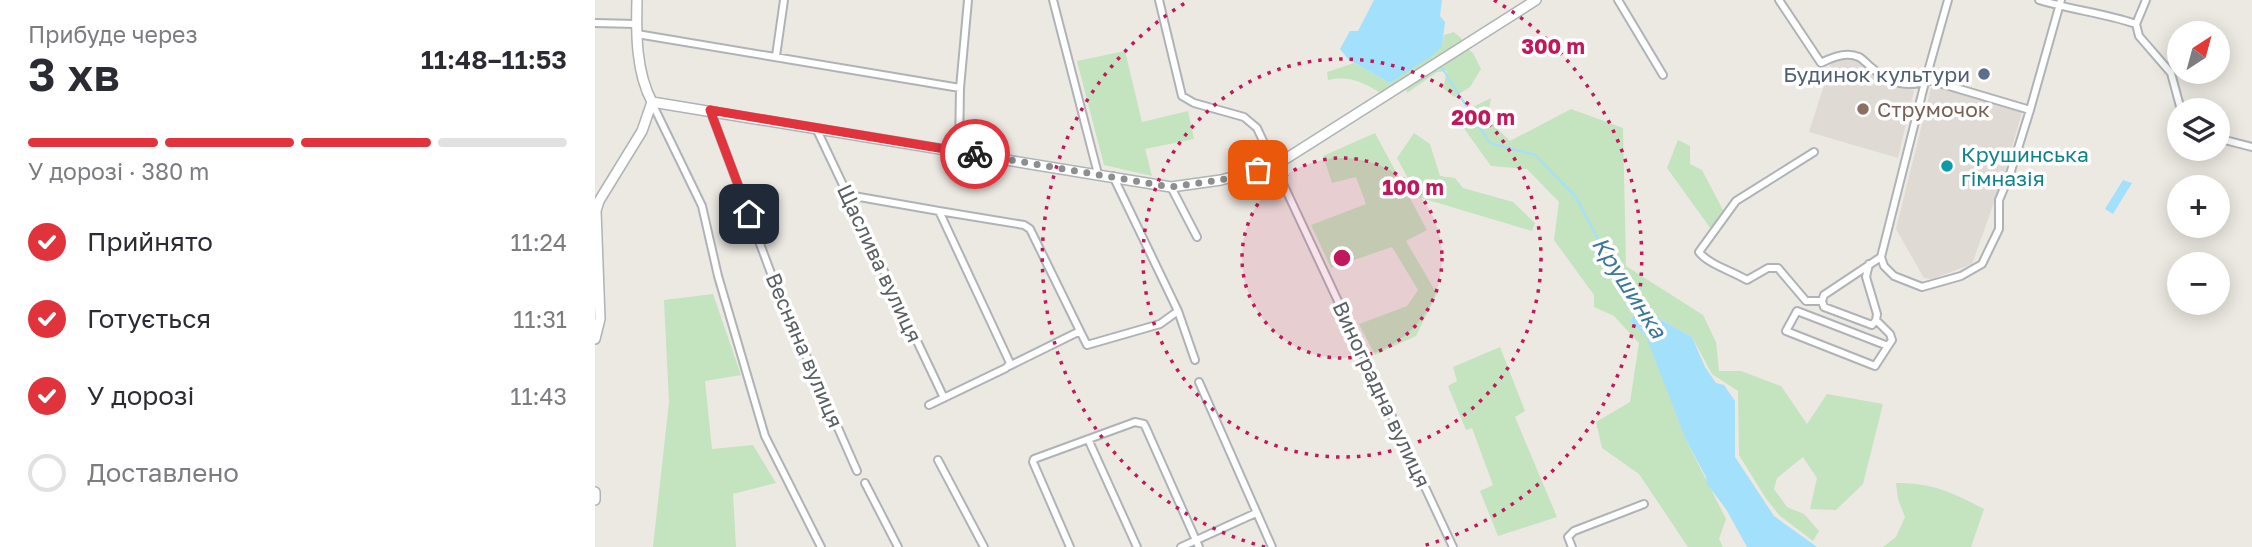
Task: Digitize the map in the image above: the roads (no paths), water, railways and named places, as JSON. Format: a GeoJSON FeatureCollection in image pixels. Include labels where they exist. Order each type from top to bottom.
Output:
{"type":"FeatureCollection","features":[{"type":"Feature","properties":{"kind":"street"},"geometry":{"type":"LineString","coordinates":[[637,0],[636,29],[646,91],[702,206],[718,276],[765,436],[821,547]]}},
{"type":"Feature","properties":{"kind":"street"},"geometry":{"type":"LineString","coordinates":[[776,56],[784,0]]}},
{"type":"Feature","properties":{"kind":"street"},"geometry":{"type":"LineString","coordinates":[[959,151],[960,88],[968,0]]}},
{"type":"Feature","properties":{"kind":"street"},"geometry":{"type":"LineString","coordinates":[[1053,0],[1098,174]]}},
{"type":"Feature","properties":{"kind":"street","name":"Виноградна вулиця"},"geometry":{"type":"LineString","coordinates":[[1159,0],[1182,96],[1194,103],[1244,117],[1257,128],[1453,547]]}},
{"type":"Feature","properties":{"kind":"street"},"geometry":{"type":"LineString","coordinates":[[652,102],[1171,187],[1221,180],[1276,165],[1536,0]]}},
{"type":"Feature","properties":{"kind":"street"},"geometry":{"type":"LineString","coordinates":[[1618,0],[1663,75]]}},
{"type":"Feature","properties":{"kind":"street"},"geometry":{"type":"LineString","coordinates":[[1779,0],[1821,63],[1840,55],[1859,57],[1893,83],[1916,86],[1929,80],[2030,110]]}},
{"type":"Feature","properties":{"kind":"street"},"geometry":{"type":"LineString","coordinates":[[1948,0],[1924,82],[1881,257],[1884,266],[1894,276],[1921,287],[1961,276],[1982,264],[1999,229],[1999,200],[2030,110],[2060,3]]}},
{"type":"Feature","properties":{"kind":"street"},"geometry":{"type":"LineString","coordinates":[[2039,0],[2060,3],[2136,24]]}},
{"type":"Feature","properties":{"kind":"street"},"geometry":{"type":"LineString","coordinates":[[2146,0],[2136,24],[2139,36],[2171,73],[2178,98]]}},
{"type":"Feature","properties":{"kind":"street"},"geometry":{"type":"LineString","coordinates":[[595,23],[960,88]]}},
{"type":"Feature","properties":{"kind":"street"},"geometry":{"type":"LineString","coordinates":[[595,339],[600,319],[595,211],[642,131],[652,102]]}},
{"type":"Feature","properties":{"kind":"street","name":"Весняна вулиця"},"geometry":{"type":"LineString","coordinates":[[710,110],[778,292],[857,471]]}},
{"type":"Feature","properties":{"kind":"street","name":"Щаслива вулиця"},"geometry":{"type":"LineString","coordinates":[[816,128],[944,398]]}},
{"type":"Feature","properties":{"kind":"street"},"geometry":{"type":"LineString","coordinates":[[2230,141],[2252,147]]}},
{"type":"Feature","properties":{"kind":"street"},"geometry":{"type":"LineString","coordinates":[[1806,301],[1778,268],[1768,268],[1747,280],[1731,270],[1705,260],[1699,252],[1736,201],[1814,152]]}},
{"type":"Feature","properties":{"kind":"street"},"geometry":{"type":"LineString","coordinates":[[1113,176],[1178,311],[1195,360]]}},
{"type":"Feature","properties":{"kind":"street"},"geometry":{"type":"LineString","coordinates":[[1171,187],[1198,237]]}},
{"type":"Feature","properties":{"kind":"street"},"geometry":{"type":"LineString","coordinates":[[848,195],[1024,225],[1030,229],[1087,345],[1160,324],[1178,311]]}},
{"type":"Feature","properties":{"kind":"street"},"geometry":{"type":"LineString","coordinates":[[939,211],[1010,363],[1009,366]]}},
{"type":"Feature","properties":{"kind":"street"},"geometry":{"type":"LineString","coordinates":[[1869,264],[1866,277],[1877,314],[1872,325],[1824,307],[1824,295],[1869,264],[1881,257]]}},
{"type":"Feature","properties":{"kind":"street"},"geometry":{"type":"LineString","coordinates":[[1822,301],[1806,301],[1786,331],[1875,366],[1892,340],[1890,334],[1876,320]]}},
{"type":"Feature","properties":{"kind":"street"},"geometry":{"type":"LineString","coordinates":[[1797,311],[1888,346]]}},
{"type":"Feature","properties":{"kind":"street"},"geometry":{"type":"LineString","coordinates":[[929,405],[1080,331]]}},
{"type":"Feature","properties":{"kind":"street"},"geometry":{"type":"LineString","coordinates":[[1199,382],[1272,547]]}},
{"type":"Feature","properties":{"kind":"street"},"geometry":{"type":"LineString","coordinates":[[1070,547],[1033,462],[1035,457],[1135,422],[1144,424],[1198,544]]}},
{"type":"Feature","properties":{"kind":"street"},"geometry":{"type":"LineString","coordinates":[[1088,439],[1137,547]]}},
{"type":"Feature","properties":{"kind":"street"},"geometry":{"type":"LineString","coordinates":[[938,460],[984,547]]}},
{"type":"Feature","properties":{"kind":"street"},"geometry":{"type":"LineString","coordinates":[[865,482],[898,547]]}},
{"type":"Feature","properties":{"kind":"street"},"geometry":{"type":"LineString","coordinates":[[595,492],[595,500]]}},
{"type":"Feature","properties":{"kind":"street"},"geometry":{"type":"LineString","coordinates":[[1573,547],[1568,537],[1574,531],[1644,504]]}},
{"type":"Feature","properties":{"kind":"street"},"geometry":{"type":"LineString","coordinates":[[1181,547],[1198,544],[1256,513]]}},
{"type":"Feature","properties":{"kind":"water"},"geometry":{"type":"Polygon","coordinates":[[[1374,0],[1442,0],[1440,16],[1445,22],[1442,46],[1433,55],[1390,83],[1349,60],[1340,49],[1350,31],[1358,31],[1374,0]]]}},
{"type":"Feature","properties":{"kind":"water"},"geometry":{"type":"Polygon","coordinates":[[[2123,180],[2132,183],[2113,214],[2105,209],[2123,180]]]}},
{"type":"Feature","properties":{"kind":"water"},"geometry":{"type":"Polygon","coordinates":[[[1641,304],[1663,321],[1692,337],[1705,367],[1716,383],[1724,385],[1735,401],[1735,457],[1774,516],[1817,547],[1747,547],[1726,509],[1707,484],[1706,477],[1686,440],[1646,336],[1630,321],[1641,304]]]}},
{"type":"Feature","properties":{"kind":"waterway","name":"Крушинка"},"geometry":{"type":"LineString","coordinates":[[1442,68],[1490,143],[1535,155],[1576,197],[1615,272],[1638,293],[1647,309]]}},
{"type":"Feature","properties":{"kind":"place","name":"Будинок культури"},"geometry":{"type":"Point","coordinates":[1984,74]}},
{"type":"Feature","properties":{"kind":"place","name":"Струмочок"},"geometry":{"type":"Point","coordinates":[1863,109]}},
{"type":"Feature","properties":{"kind":"place","name":"Крушинська гімназія"},"geometry":{"type":"Point","coordinates":[1947,166]}}]}
